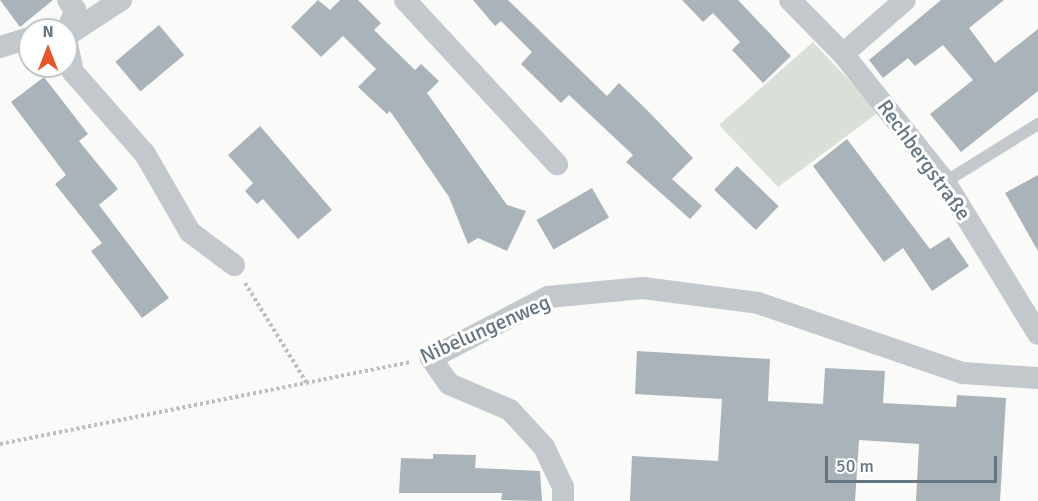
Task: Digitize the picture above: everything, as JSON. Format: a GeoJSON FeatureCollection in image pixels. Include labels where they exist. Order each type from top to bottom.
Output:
{"type":"FeatureCollection","features":[{"type":"Feature","properties":{"kind":"street"},"geometry":{"type":"LineString","coordinates":[[68,0],[75,10],[72,18]]}},
{"type":"Feature","properties":{"kind":"street"},"geometry":{"type":"LineString","coordinates":[[78,28],[121,0]]}},
{"type":"Feature","properties":{"kind":"street"},"geometry":{"type":"LineString","coordinates":[[405,0],[557,164]]}},
{"type":"Feature","properties":{"kind":"street","name":"Rechbergstraße"},"geometry":{"type":"LineString","coordinates":[[790,0],[843,54],[945,182],[1038,334]]}},
{"type":"Feature","properties":{"kind":"street"},"geometry":{"type":"LineString","coordinates":[[843,54],[904,0]]}},
{"type":"Feature","properties":{"kind":"street"},"geometry":{"type":"LineString","coordinates":[[0,47],[18,42]]}},
{"type":"Feature","properties":{"kind":"street"},"geometry":{"type":"LineString","coordinates":[[78,78],[145,154],[190,232],[234,265]]}},
{"type":"Feature","properties":{"kind":"street","name":"Nibelungenweg"},"geometry":{"type":"LineString","coordinates":[[431,358],[548,297],[643,288],[758,303],[963,373],[1038,378]]}},
{"type":"Feature","properties":{"kind":"street"},"geometry":{"type":"LineString","coordinates":[[431,358],[449,384],[510,410],[544,447],[563,487],[563,501]]}},
{"type":"Feature","properties":{"kind":"lane"},"geometry":{"type":"LineString","coordinates":[[945,182],[1038,124]]}},
{"type":"Feature","properties":{"kind":"path"},"geometry":{"type":"LineString","coordinates":[[234,265],[308,385]]}},
{"type":"Feature","properties":{"kind":"path","name":"Nibelungenweg"},"geometry":{"type":"LineString","coordinates":[[0,444],[308,385],[431,358]]}},
{"type":"Feature","properties":{"kind":"shaded area"},"geometry":{"type":"Polygon","coordinates":[[[813,42],[879,112],[778,187],[719,125],[813,42]]]}},
{"type":"Feature","properties":{"kind":"building"},"geometry":{"type":"Polygon","coordinates":[[[0,0],[53,0],[31,18],[18,18],[18,24],[0,0]]]}},
{"type":"Feature","properties":{"kind":"building"},"geometry":{"type":"Polygon","coordinates":[[[318,0],[330,10],[340,0],[358,0],[381,23],[374,30],[415,70],[421,64],[439,81],[427,93],[507,205],[526,211],[507,251],[478,238],[468,244],[449,197],[390,111],[387,114],[358,87],[376,69],[343,36],[321,57],[291,27],[318,0]]]}},
{"type":"Feature","properties":{"kind":"building"},"geometry":{"type":"Polygon","coordinates":[[[473,0],[508,0],[607,96],[619,83],[647,110],[693,158],[672,179],[702,206],[690,219],[626,162],[633,155],[569,95],[561,103],[521,64],[532,52],[501,21],[495,26],[473,0]]]}},
{"type":"Feature","properties":{"kind":"building"},"geometry":{"type":"Polygon","coordinates":[[[682,0],[738,0],[791,56],[763,83],[732,50],[740,42],[713,13],[703,22],[682,0]]]}},
{"type":"Feature","properties":{"kind":"building"},"geometry":{"type":"Polygon","coordinates":[[[941,0],[1004,0],[969,28],[995,63],[1038,29],[1038,91],[961,152],[930,114],[973,80],[943,45],[915,66],[908,58],[883,78],[869,60],[941,0]]]}},
{"type":"Feature","properties":{"kind":"building"},"geometry":{"type":"Polygon","coordinates":[[[159,25],[184,55],[140,92],[115,62],[159,25]]]}},
{"type":"Feature","properties":{"kind":"building"},"geometry":{"type":"Polygon","coordinates":[[[45,78],[88,134],[79,141],[118,189],[99,205],[169,298],[142,318],[91,251],[102,243],[55,184],[66,175],[11,102],[45,78]]]}},
{"type":"Feature","properties":{"kind":"building"},"geometry":{"type":"Polygon","coordinates":[[[260,126],[332,210],[298,239],[263,199],[257,204],[245,191],[253,183],[228,155],[260,126]]]}},
{"type":"Feature","properties":{"kind":"building"},"geometry":{"type":"Polygon","coordinates":[[[847,139],[930,249],[949,237],[969,266],[932,291],[903,248],[884,262],[813,166],[847,139]]]}},
{"type":"Feature","properties":{"kind":"building"},"geometry":{"type":"Polygon","coordinates":[[[737,166],[779,206],[756,230],[714,190],[737,166]]]}},
{"type":"Feature","properties":{"kind":"building"},"geometry":{"type":"Polygon","coordinates":[[[1038,175],[1038,251],[1005,193],[1038,175]]]}},
{"type":"Feature","properties":{"kind":"building"},"geometry":{"type":"Polygon","coordinates":[[[592,188],[609,217],[554,249],[537,220],[592,188]]]}},
{"type":"Feature","properties":{"kind":"building"},"geometry":{"type":"Polygon","coordinates":[[[637,351],[770,359],[768,401],[823,404],[825,368],[885,371],[883,403],[956,407],[957,395],[1006,398],[1000,501],[916,501],[919,444],[859,440],[855,501],[630,501],[632,456],[718,461],[722,399],[635,394],[637,351]]]}},
{"type":"Feature","properties":{"kind":"building"},"geometry":{"type":"Polygon","coordinates":[[[433,454],[476,455],[475,468],[540,471],[542,501],[501,500],[502,493],[399,493],[401,458],[433,459],[433,454]]]}}]}
